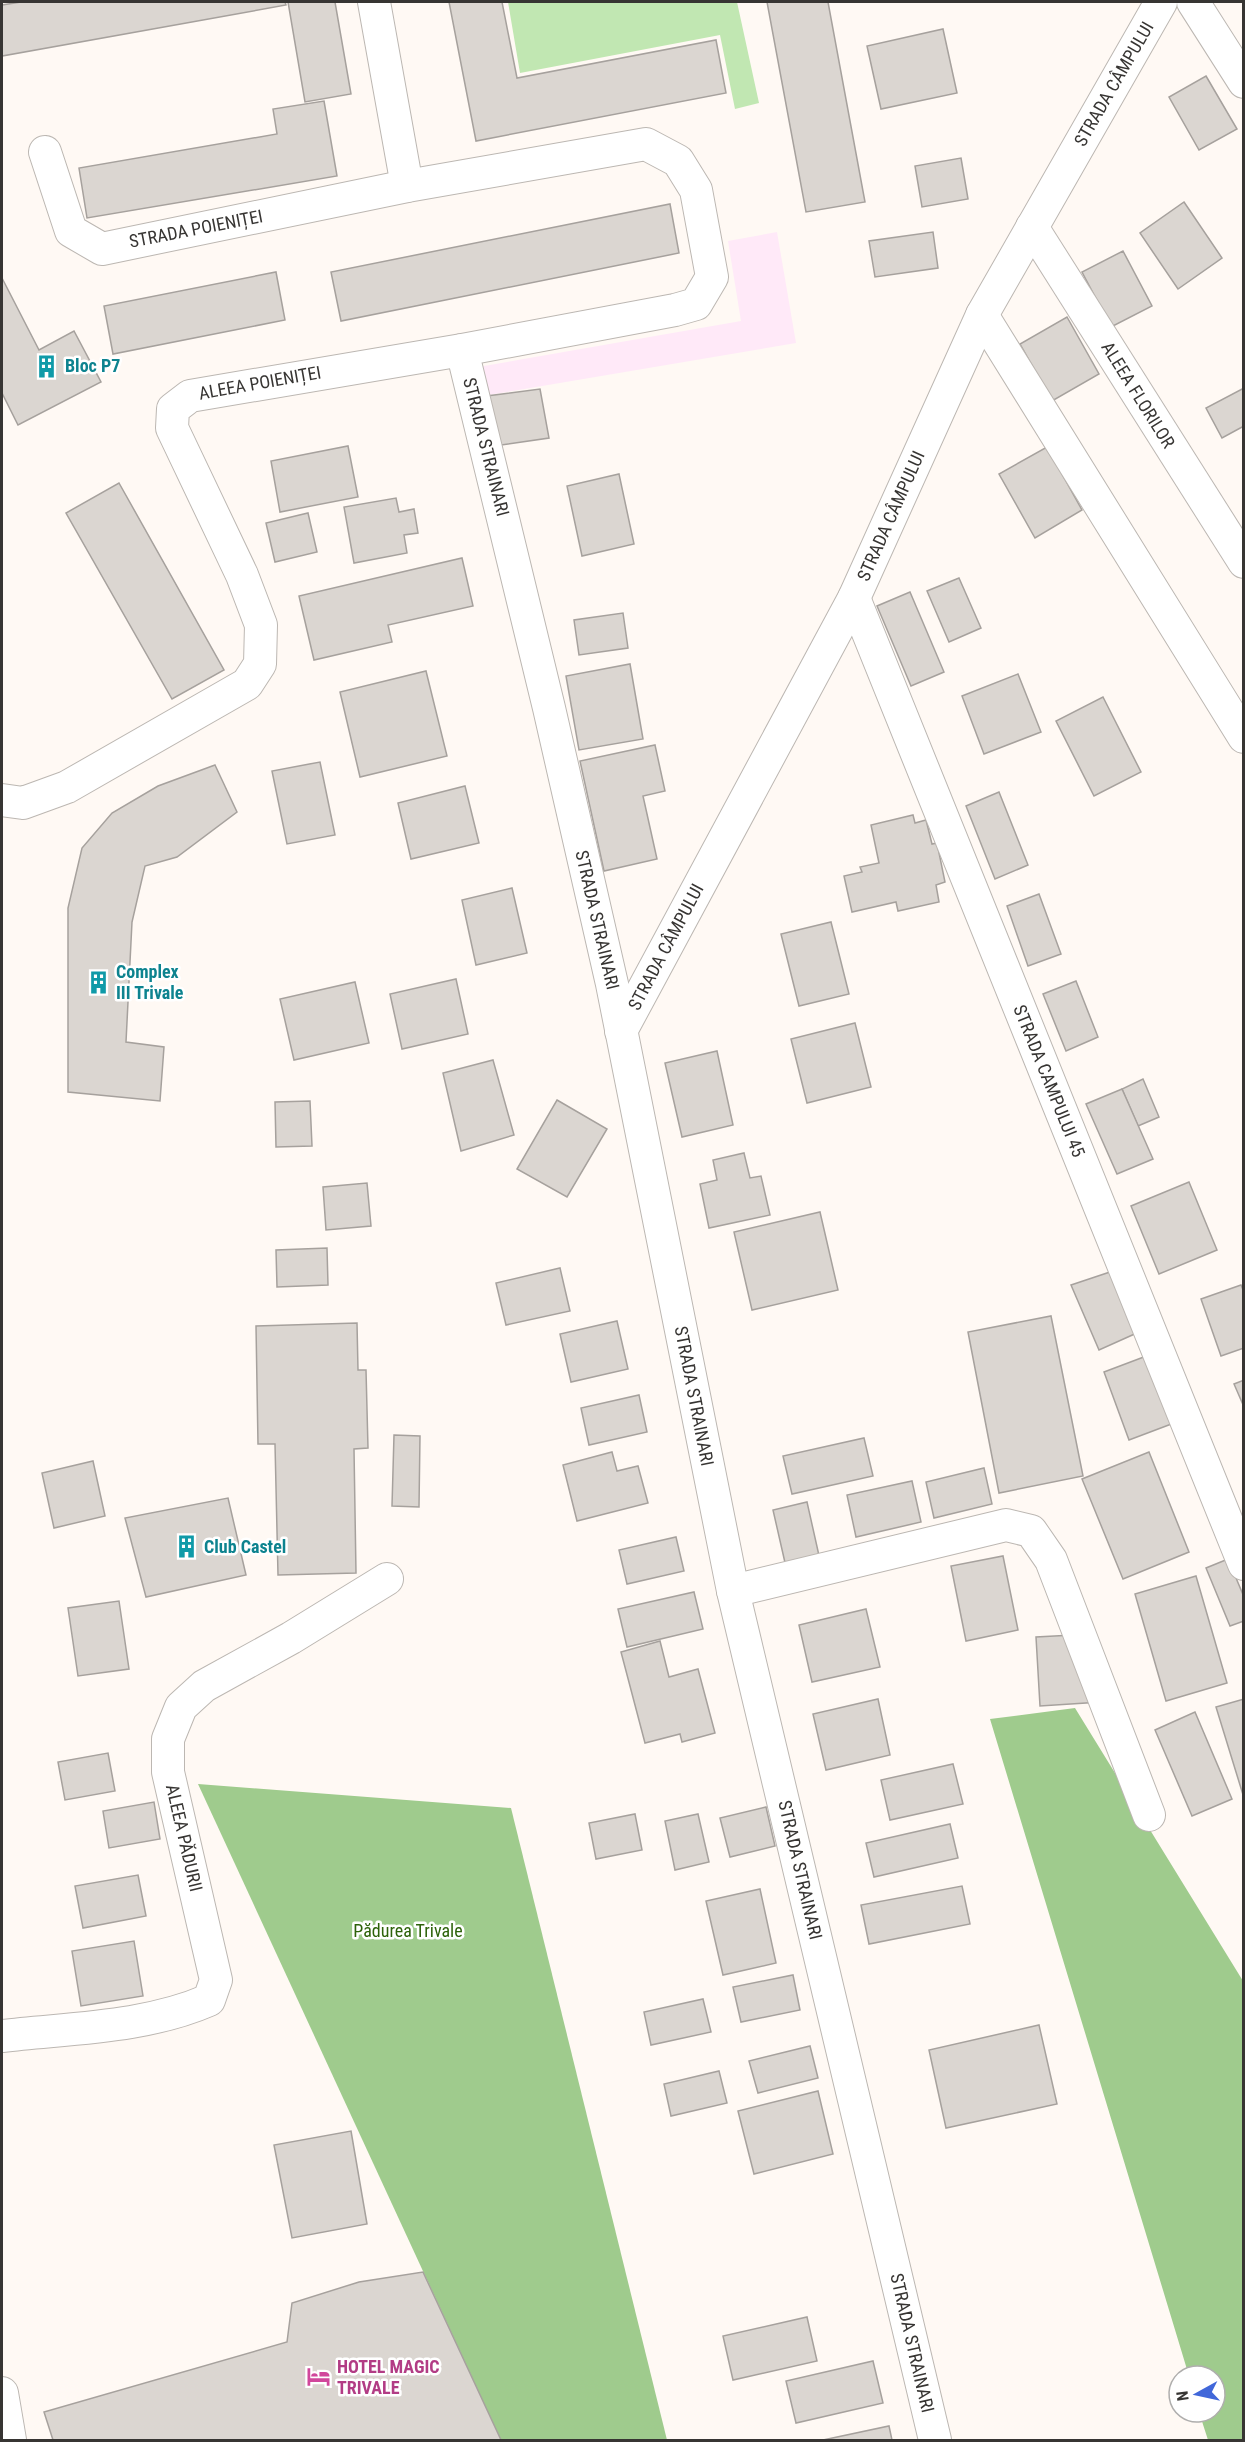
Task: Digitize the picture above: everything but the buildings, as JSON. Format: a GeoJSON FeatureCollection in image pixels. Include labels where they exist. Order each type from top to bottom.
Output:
{"type":"FeatureCollection","features":[{"type":"Feature","properties":{"kind":"street"},"geometry":{"type":"LineString","coordinates":[[374,2],[407,186]]}},
{"type":"Feature","properties":{"kind":"street","name":"STRADA CÂMPULUI"},"geometry":{"type":"LineString","coordinates":[[621,1031],[854,598],[982,315],[1161,2]]}},
{"type":"Feature","properties":{"kind":"street"},"geometry":{"type":"LineString","coordinates":[[1193,2],[1244,82]]}},
{"type":"Feature","properties":{"kind":"street","name":"STRADA POIENIȚEI"},"geometry":{"type":"LineString","coordinates":[[45,152],[71,231],[102,249],[407,186],[646,144],[678,161],[696,190],[704,230]]}},
{"type":"Feature","properties":{"kind":"street","name":"ALEEA FLORILOR"},"geometry":{"type":"LineString","coordinates":[[1032,228],[1244,562]]}},
{"type":"Feature","properties":{"kind":"street","name":"ALEEA POIENIȚEI"},"geometry":{"type":"LineString","coordinates":[[2,800],[23,803],[67,787],[247,684],[260,664],[261,625],[242,575],[172,428],[173,409],[189,396],[462,350],[696,304],[712,277],[704,230]]}},
{"type":"Feature","properties":{"kind":"street"},"geometry":{"type":"LineString","coordinates":[[982,315],[1244,737]]}},
{"type":"Feature","properties":{"kind":"street","name":"STRADA STRAINARI"},"geometry":{"type":"LineString","coordinates":[[462,350],[549,708],[621,1031],[734,1591],[935,2440]]}},
{"type":"Feature","properties":{"kind":"street","name":"STRADA CAMPULUI 45"},"geometry":{"type":"LineString","coordinates":[[854,598],[1244,1564]]}},
{"type":"Feature","properties":{"kind":"street"},"geometry":{"type":"LineString","coordinates":[[734,1591],[1006,1525],[1031,1531],[1051,1560],[1149,1815]]}},
{"type":"Feature","properties":{"kind":"street","name":"ALEEA PĂDURII"},"geometry":{"type":"LineString","coordinates":[[2,2036],[139,2020],[182,2011],[209,2000],[216,1980],[168,1772],[168,1739],[181,1707],[204,1686],[291,1638],[387,1579]]}},
{"type":"Feature","properties":{"kind":"street"},"geometry":{"type":"LineString","coordinates":[[2,2393],[10,2440]]}},
{"type":"Feature","properties":{"kind":"shaded area"},"geometry":{"type":"Polygon","coordinates":[[[777,232],[796,343],[471,398],[467,369],[741,321],[728,241],[777,232]]]}},
{"type":"Feature","properties":{"kind":"green space"},"geometry":{"type":"Polygon","coordinates":[[[508,2],[737,2],[759,103],[735,109],[720,35],[520,73],[508,2]]]}},
{"type":"Feature","properties":{"kind":"green space"},"geometry":{"type":"Polygon","coordinates":[[[1075,1708],[1243,1981],[1243,2440],[1208,2440],[1203,2424],[1227,2424],[1227,2364],[1185,2364],[990,1719],[1075,1708]]]}},
{"type":"Feature","properties":{"kind":"green space","name":"Pădurea Trivale"},"geometry":{"type":"Polygon","coordinates":[[[198,1784],[511,1808],[667,2440],[501,2440],[198,1784]]]}},
{"type":"Feature","properties":{"kind":"place","name":"Bloc P7"},"geometry":{"type":"Point","coordinates":[47,366]}},
{"type":"Feature","properties":{"kind":"place","name":"Complex III Trivale"},"geometry":{"type":"Point","coordinates":[98,982]}},
{"type":"Feature","properties":{"kind":"place","name":"Club Castel"},"geometry":{"type":"Point","coordinates":[186,1547]}},
{"type":"Feature","properties":{"kind":"place","name":"HOTEL MAGIC TRIVALE"},"geometry":{"type":"Point","coordinates":[319,2377]}}]}
